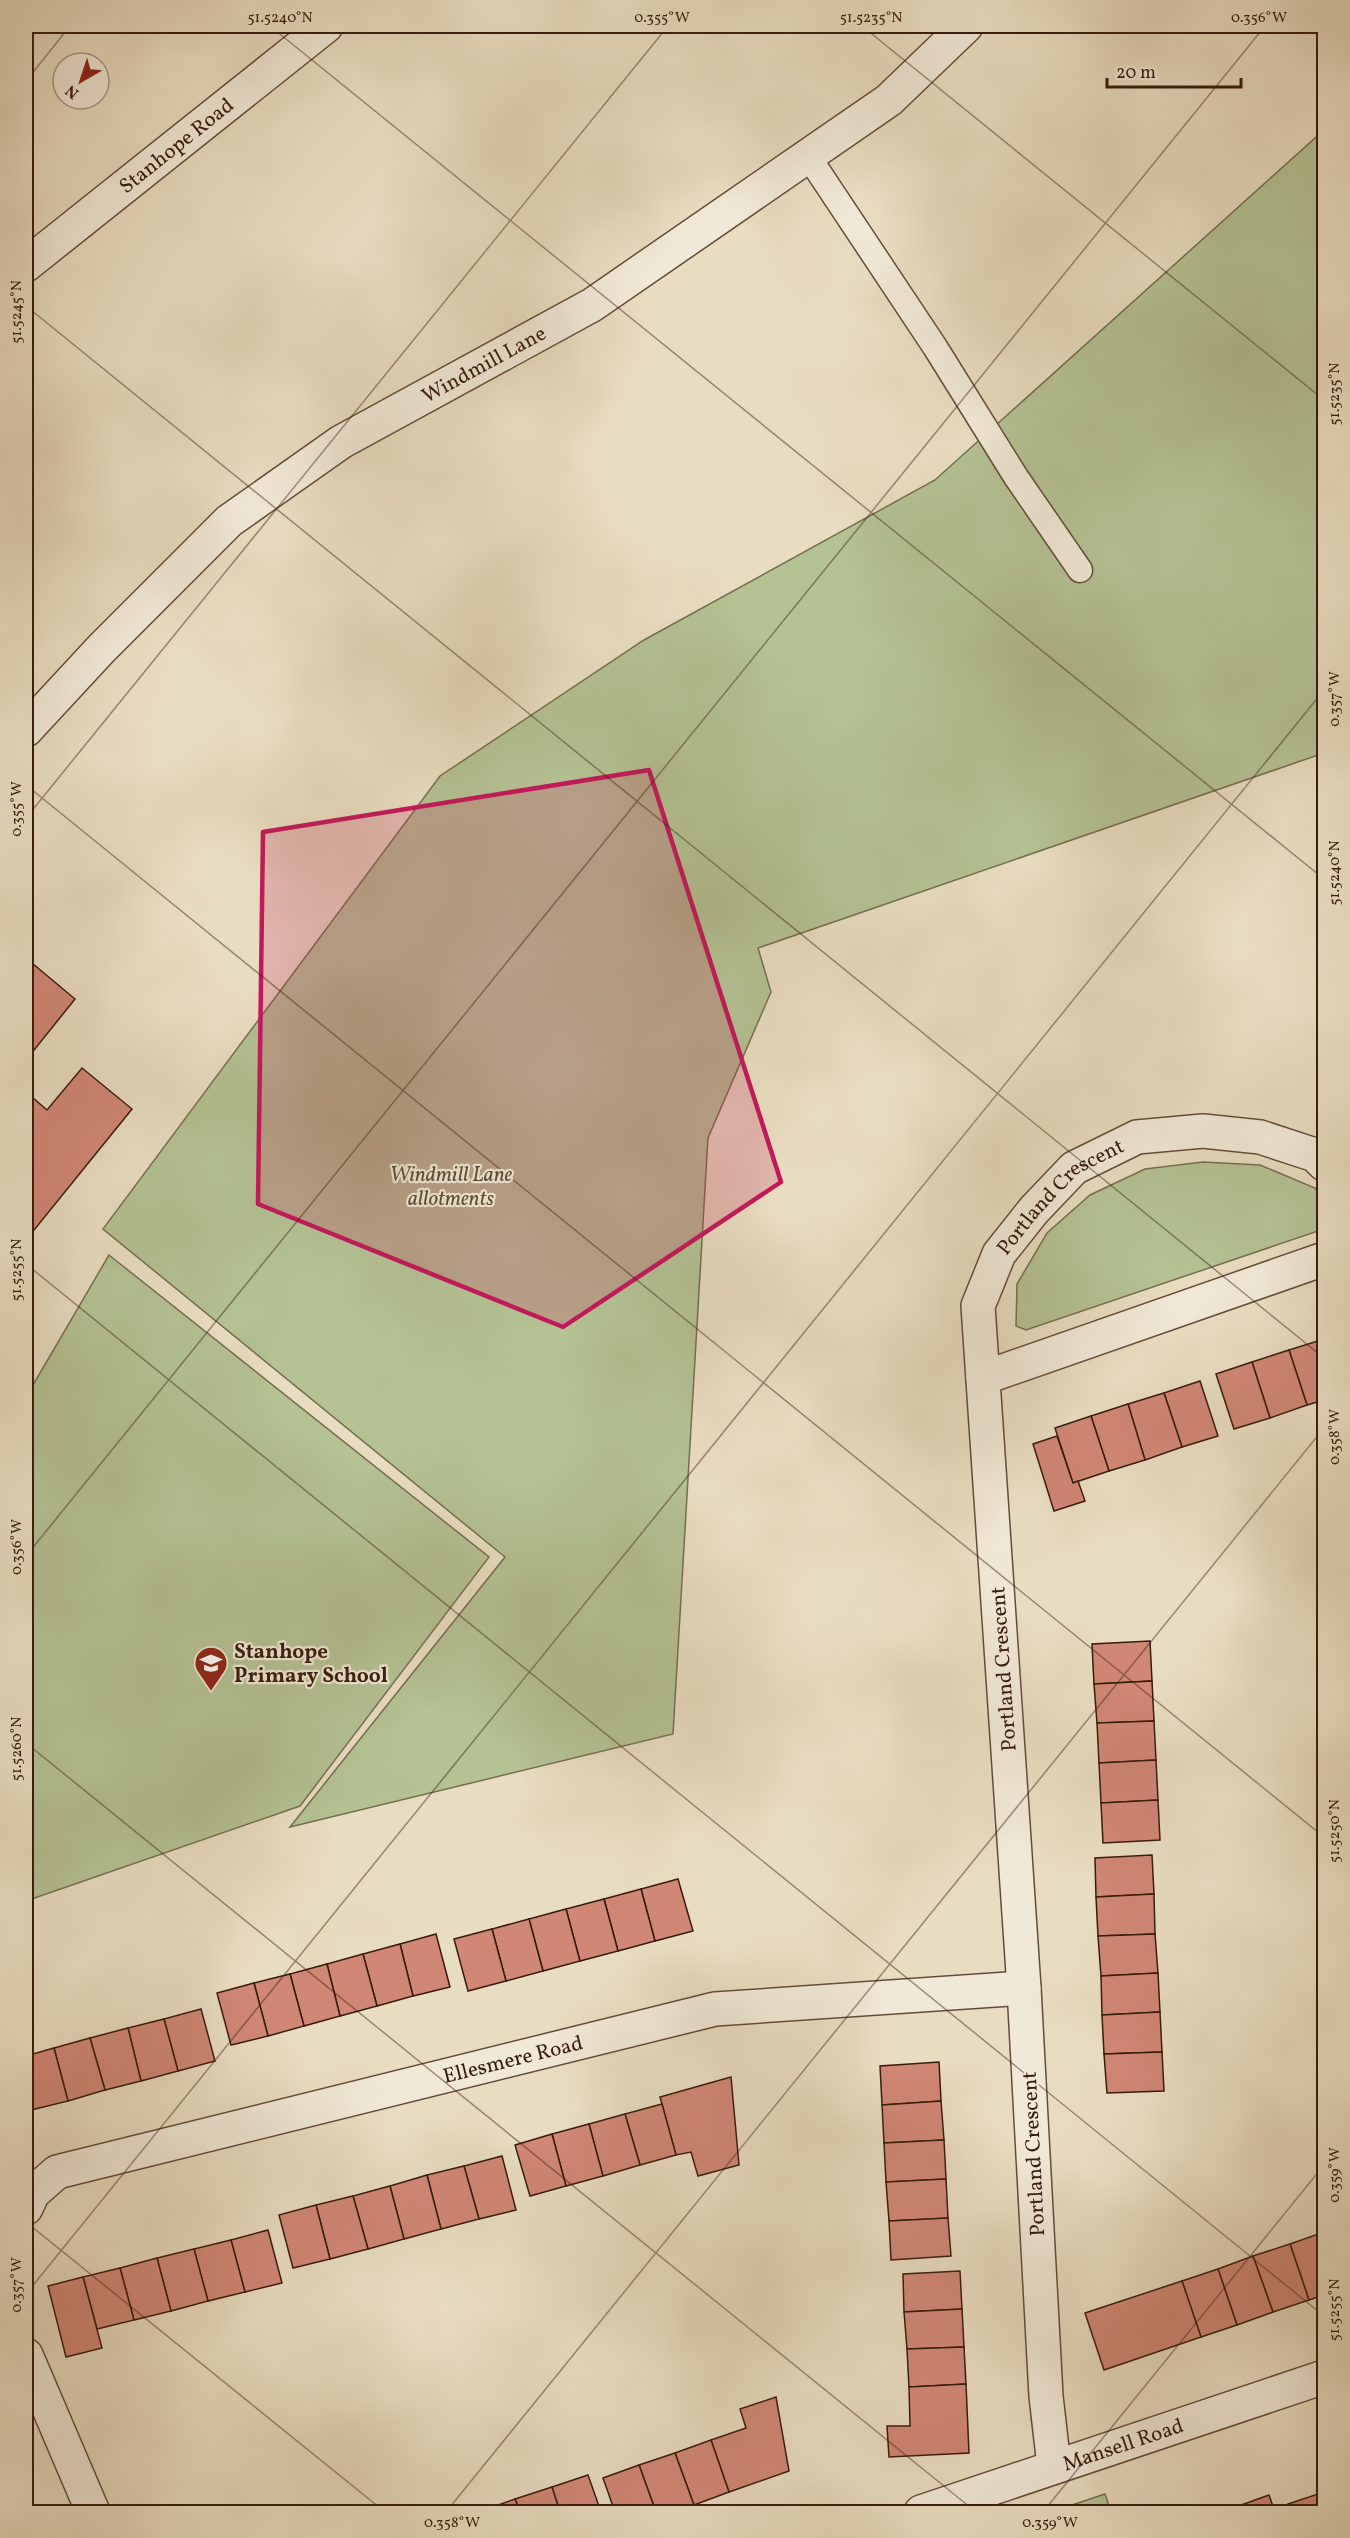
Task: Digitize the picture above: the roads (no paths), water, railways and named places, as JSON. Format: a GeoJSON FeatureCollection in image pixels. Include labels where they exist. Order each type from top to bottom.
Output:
{"type":"FeatureCollection","features":[{"type":"Feature","properties":{"kind":"street","name":"Stanhope Road"},"geometry":{"type":"LineString","coordinates":[[26,265],[326,26]]}},
{"type":"Feature","properties":{"kind":"street","name":"Windmill Lane"},"geometry":{"type":"LineString","coordinates":[[26,730],[102,648],[229,521],[341,442],[592,305],[890,100],[966,26]]}},
{"type":"Feature","properties":{"kind":"street","name":"Portland Crescent"},"geometry":{"type":"LineString","coordinates":[[1054,2466],[1046,2384],[1024,1988],[978,1306],[999,1254],[1034,1210],[1074,1168],[1137,1137],[1203,1131],[1260,1137],[1315,1155],[1324,1164]]}},
{"type":"Feature","properties":{"kind":"street"},"geometry":{"type":"LineString","coordinates":[[983,1378],[1324,1259]]}},
{"type":"Feature","properties":{"kind":"street","name":"Ellesmere Road"},"geometry":{"type":"LineString","coordinates":[[26,2208],[33,2193],[57,2172],[715,2009],[1024,1988]]}},
{"type":"Feature","properties":{"kind":"street"},"geometry":{"type":"LineString","coordinates":[[26,2355],[93,2512]]}},
{"type":"Feature","properties":{"kind":"street","name":"Mansell Road"},"geometry":{"type":"LineString","coordinates":[[921,2512],[1324,2377]]}},
{"type":"Feature","properties":{"kind":"lane"},"geometry":{"type":"LineString","coordinates":[[808,156],[935,347],[1021,485],[1080,570]]}},
{"type":"Feature","properties":{"kind":"place","name":"Stanhope Primary School"},"geometry":{"type":"Point","coordinates":[211,1692]}},
{"type":"Feature","properties":{"kind":"park label","name":"Windmill Lane allotments"},"geometry":{"type":"Point","coordinates":[451,1186]}}]}
